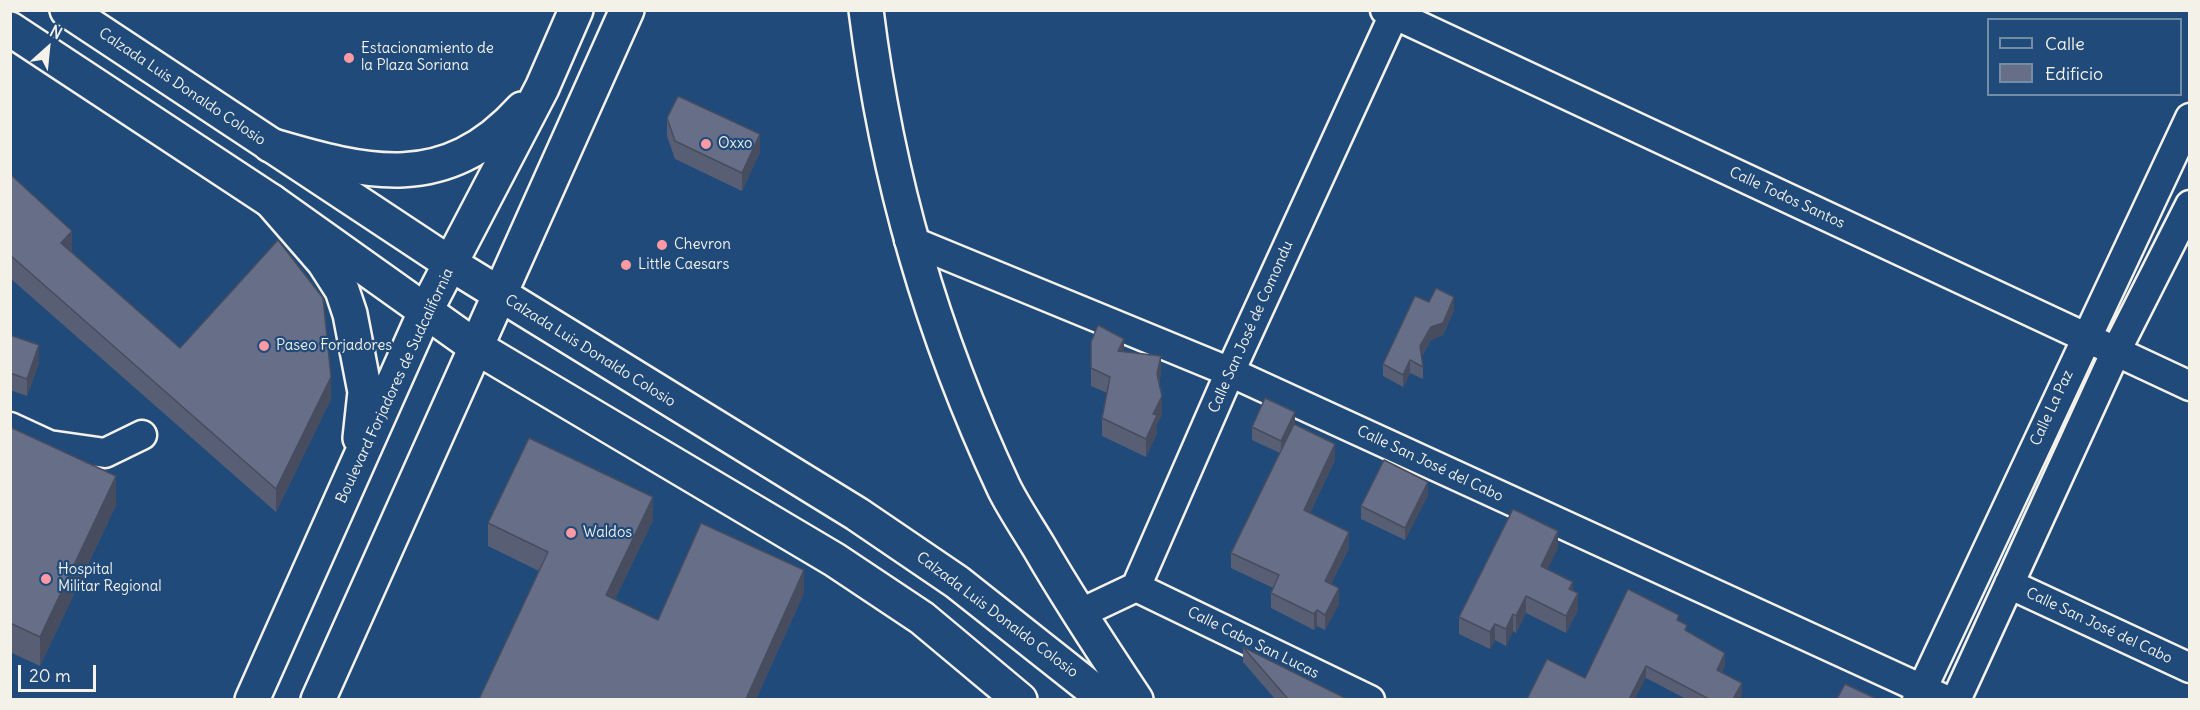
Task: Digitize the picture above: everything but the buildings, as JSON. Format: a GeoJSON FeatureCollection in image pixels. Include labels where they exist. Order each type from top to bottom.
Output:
{"type":"FeatureCollection","features":[{"type":"Feature","properties":{"kind":"main road","name":"Calzada Luis Donaldo Colosio"},"geometry":{"type":"LineString","coordinates":[[67,10],[451,264],[857,514],[957,582],[1106,699]]}},
{"type":"Feature","properties":{"kind":"main road","name":"Boulevard Forjadores de Sudcalifornia"},"geometry":{"type":"LineString","coordinates":[[252,699],[426,310],[542,88],[576,10]]}},
{"type":"Feature","properties":{"kind":"main road"},"geometry":{"type":"LineString","coordinates":[[318,699],[627,10]]}},
{"type":"Feature","properties":{"kind":"main road"},"geometry":{"type":"LineString","coordinates":[[866,10],[876,87],[909,240],[948,355],[1005,490],[1078,614],[1136,699]]}},
{"type":"Feature","properties":{"kind":"main road"},"geometry":{"type":"LineString","coordinates":[[10,29],[271,201],[476,347],[835,560],[922,618],[1020,699]]}},
{"type":"Feature","properties":{"kind":"main road"},"geometry":{"type":"LineString","coordinates":[[70,67],[120,76],[132,72],[142,60]]}},
{"type":"Feature","properties":{"kind":"main road"},"geometry":{"type":"LineString","coordinates":[[270,145],[339,166],[404,172],[451,162],[500,134],[542,88]]}},
{"type":"Feature","properties":{"kind":"main road"},"geometry":{"type":"LineString","coordinates":[[271,201],[324,262],[342,290],[350,314],[365,392],[357,466]]}},
{"type":"Feature","properties":{"kind":"street","name":"Calle Todos Santos"},"geometry":{"type":"LineString","coordinates":[[1392,12],[2190,386]]}},
{"type":"Feature","properties":{"kind":"street","name":"Calle San José de Comondu"},"geometry":{"type":"LineString","coordinates":[[1136,587],[1392,12]]}},
{"type":"Feature","properties":{"kind":"street","name":"Calle La Paz"},"geometry":{"type":"LineString","coordinates":[[1928,696],[2085,337],[2190,118]]}},
{"type":"Feature","properties":{"kind":"street"},"geometry":{"type":"LineString","coordinates":[[1956,699],[2116,351],[2190,205]]}},
{"type":"Feature","properties":{"kind":"street","name":"Calle San José del Cabo"},"geometry":{"type":"LineString","coordinates":[[909,240],[1230,372],[1928,696]]}},
{"type":"Feature","properties":{"kind":"street"},"geometry":{"type":"LineString","coordinates":[[10,426],[49,445],[105,453],[142,435]]}},
{"type":"Feature","properties":{"kind":"street","name":"Calle San José del Cabo"},"geometry":{"type":"LineString","coordinates":[[2009,584],[2190,668]]}},
{"type":"Feature","properties":{"kind":"street"},"geometry":{"type":"LineString","coordinates":[[1078,614],[1136,587]]}},
{"type":"Feature","properties":{"kind":"street","name":"Calle Cabo San Lucas"},"geometry":{"type":"LineString","coordinates":[[1136,587],[1370,699]]}},
{"type":"Feature","properties":{"kind":"place","name":"Estacionamiento de la Plaza Soriana"},"geometry":{"type":"Point","coordinates":[349,58]}},
{"type":"Feature","properties":{"kind":"place","name":"Oxxo"},"geometry":{"type":"Point","coordinates":[706,144]}},
{"type":"Feature","properties":{"kind":"place","name":"Chevron"},"geometry":{"type":"Point","coordinates":[662,245]}},
{"type":"Feature","properties":{"kind":"place","name":"Little Caesars"},"geometry":{"type":"Point","coordinates":[626,265]}},
{"type":"Feature","properties":{"kind":"place","name":"Paseo Forjadores"},"geometry":{"type":"Point","coordinates":[264,346]}},
{"type":"Feature","properties":{"kind":"place","name":"Waldos"},"geometry":{"type":"Point","coordinates":[571,533]}},
{"type":"Feature","properties":{"kind":"place","name":"Hospital Militar Regional"},"geometry":{"type":"Point","coordinates":[46,579]}}]}
